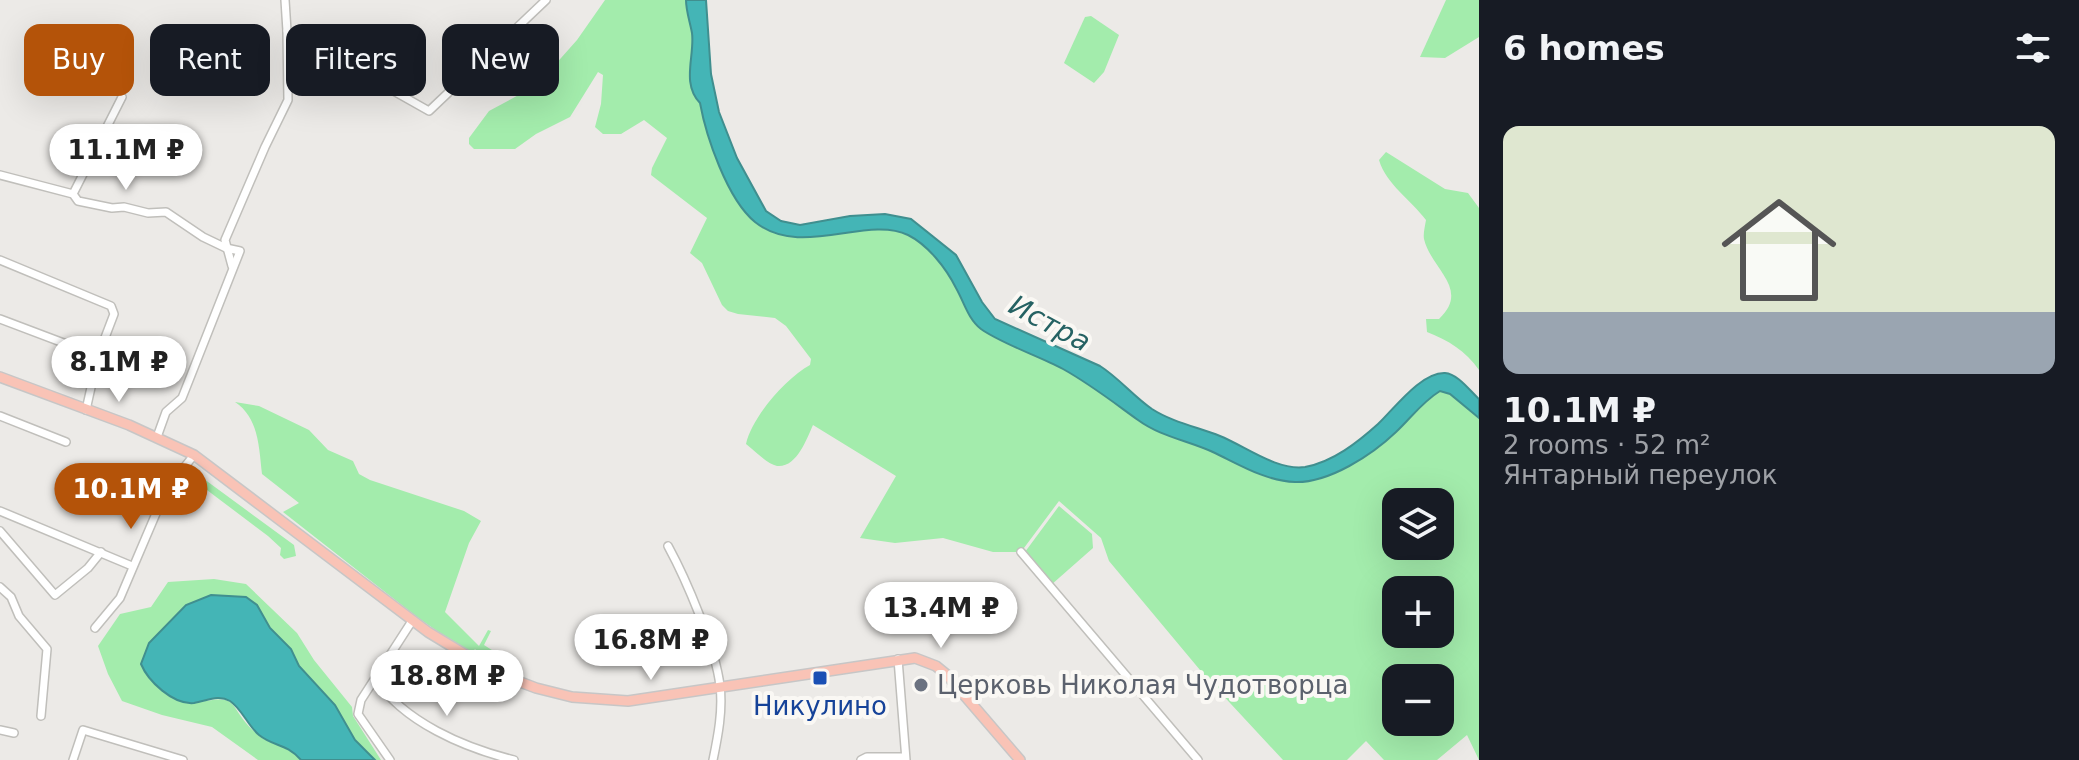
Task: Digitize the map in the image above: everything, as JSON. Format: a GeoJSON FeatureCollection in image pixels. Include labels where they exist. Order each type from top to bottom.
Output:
{"type":"FeatureCollection","features":[{"type":"Feature","properties":{"kind":"main road"},"geometry":{"type":"LineString","coordinates":[[0,377],[157,437],[194,455],[412,621],[463,656],[536,688],[572,697],[628,701],[898,659],[925,661],[947,675],[1020,760]]}},
{"type":"Feature","properties":{"kind":"street"},"geometry":{"type":"LineString","coordinates":[[285,0],[287,24]]}},
{"type":"Feature","properties":{"kind":"street"},"geometry":{"type":"LineString","coordinates":[[401,96],[429,111],[546,0]]}},
{"type":"Feature","properties":{"kind":"street"},"geometry":{"type":"LineString","coordinates":[[232,266],[225,240],[265,147],[286,109],[288,96]]}},
{"type":"Feature","properties":{"kind":"street"},"geometry":{"type":"LineString","coordinates":[[73,194],[122,97]]}},
{"type":"Feature","properties":{"kind":"street"},"geometry":{"type":"LineString","coordinates":[[0,175],[73,194],[78,201],[148,213],[166,212],[226,248],[240,251],[182,398],[166,412],[157,437]]}},
{"type":"Feature","properties":{"kind":"street"},"geometry":{"type":"LineString","coordinates":[[0,260],[111,306],[114,314],[98,356],[86,410]]}},
{"type":"Feature","properties":{"kind":"street"},"geometry":{"type":"LineString","coordinates":[[0,319],[98,356]]}},
{"type":"Feature","properties":{"kind":"street"},"geometry":{"type":"LineString","coordinates":[[0,416],[66,442]]}},
{"type":"Feature","properties":{"kind":"street"},"geometry":{"type":"LineString","coordinates":[[95,628],[120,598],[166,490],[194,455]]}},
{"type":"Feature","properties":{"kind":"street"},"geometry":{"type":"LineString","coordinates":[[0,511],[132,566]]}},
{"type":"Feature","properties":{"kind":"street"},"geometry":{"type":"LineString","coordinates":[[0,531],[55,595],[88,568],[101,552]]}},
{"type":"Feature","properties":{"kind":"street"},"geometry":{"type":"LineString","coordinates":[[668,546],[696,609],[721,687],[720,727],[713,760]]}},
{"type":"Feature","properties":{"kind":"street"},"geometry":{"type":"LineString","coordinates":[[1021,552],[1198,760]]}},
{"type":"Feature","properties":{"kind":"street"},"geometry":{"type":"LineString","coordinates":[[0,587],[11,597],[19,616],[47,649],[41,716]]}},
{"type":"Feature","properties":{"kind":"street"},"geometry":{"type":"LineString","coordinates":[[390,760],[358,714],[361,700],[412,621]]}},
{"type":"Feature","properties":{"kind":"street"},"geometry":{"type":"LineString","coordinates":[[861,760],[867,757],[905,758],[898,659]]}},
{"type":"Feature","properties":{"kind":"street"},"geometry":{"type":"LineString","coordinates":[[375,678],[387,696],[399,706],[454,741],[514,760]]}},
{"type":"Feature","properties":{"kind":"street"},"geometry":{"type":"LineString","coordinates":[[0,730],[14,733]]}},
{"type":"Feature","properties":{"kind":"street"},"geometry":{"type":"LineString","coordinates":[[73,760],[83,730],[183,760]]}},
{"type":"Feature","properties":{"kind":"green space"},"geometry":{"type":"Polygon","coordinates":[[[605,0],[686,0],[692,32],[691,87],[700,103],[707,132],[727,183],[755,222],[773,232],[792,237],[872,230],[891,230],[907,235],[942,265],[969,315],[981,329],[1073,374],[1147,426],[1254,472],[1295,482],[1321,478],[1375,449],[1440,391],[1466,406],[1479,418],[1479,760],[1467,735],[1437,760],[1384,760],[1366,741],[1347,760],[1283,760],[1205,676],[1109,561],[1101,538],[1059,501],[1021,552],[993,552],[943,538],[895,543],[860,538],[896,476],[813,425],[796,457],[784,465],[769,463],[746,444],[755,422],[771,399],[810,365],[811,359],[786,326],[775,318],[738,314],[722,305],[702,263],[690,253],[707,218],[651,175],[667,138],[644,120],[621,134],[603,134],[595,127],[601,104],[603,75],[598,72],[570,117],[536,134],[515,149],[474,149],[469,144],[469,138],[489,111],[517,96],[559,96],[559,60],[605,0]]]}},
{"type":"Feature","properties":{"kind":"green space"},"geometry":{"type":"Polygon","coordinates":[[[1446,0],[1479,0],[1479,37],[1445,58],[1420,57],[1446,0]]]}},
{"type":"Feature","properties":{"kind":"green space"},"geometry":{"type":"Polygon","coordinates":[[[1091,16],[1119,35],[1104,72],[1094,83],[1064,63],[1085,17],[1091,16]]]}},
{"type":"Feature","properties":{"kind":"green space"},"geometry":{"type":"Polygon","coordinates":[[[1386,152],[1445,189],[1468,193],[1479,208],[1479,370],[1456,347],[1427,332],[1426,319],[1439,319],[1448,308],[1450,288],[1424,239],[1426,220],[1382,169],[1379,160],[1386,152]]]}},
{"type":"Feature","properties":{"kind":"green space"},"geometry":{"type":"Polygon","coordinates":[[[235,402],[259,406],[309,430],[328,450],[353,461],[359,474],[370,480],[464,511],[481,521],[469,543],[445,612],[479,646],[488,630],[491,631],[484,645],[495,652],[493,663],[489,664],[475,649],[471,655],[417,617],[283,512],[299,503],[262,474],[253,425],[235,402]]]}},
{"type":"Feature","properties":{"kind":"green space"},"geometry":{"type":"Polygon","coordinates":[[[189,468],[294,545],[296,556],[284,559],[280,555],[281,548],[191,478],[189,468]]]}},
{"type":"Feature","properties":{"kind":"green space"},"geometry":{"type":"Polygon","coordinates":[[[1059,506],[1092,534],[1093,548],[1051,585],[1025,552],[1059,506]]]}},
{"type":"Feature","properties":{"kind":"green space"},"geometry":{"type":"Polygon","coordinates":[[[214,579],[246,584],[297,633],[314,660],[352,707],[353,716],[381,760],[375,760],[355,740],[335,705],[299,666],[291,649],[270,628],[257,605],[189,704],[227,700],[257,734],[301,760],[258,760],[212,727],[122,701],[98,646],[120,614],[151,607],[168,582],[214,579]]]}},
{"type":"Feature","properties":{"kind":"water"},"geometry":{"type":"Polygon","coordinates":[[[686,0],[706,0],[711,74],[719,112],[737,158],[766,211],[781,221],[800,225],[850,216],[885,214],[911,219],[956,255],[995,319],[1100,366],[1160,414],[1220,436],[1283,465],[1305,467],[1325,461],[1344,450],[1378,424],[1417,385],[1436,374],[1450,374],[1479,399],[1479,418],[1450,394],[1440,391],[1386,441],[1336,473],[1308,481],[1274,479],[1156,431],[1073,375],[981,329],[969,315],[942,265],[923,245],[908,235],[891,230],[813,237],[792,237],[773,232],[745,212],[727,183],[713,149],[700,103],[691,87],[692,33],[686,0]]]}},
{"type":"Feature","properties":{"kind":"water"},"geometry":{"type":"Polygon","coordinates":[[[211,595],[246,597],[257,605],[270,628],[291,649],[299,666],[335,705],[355,740],[375,760],[301,760],[259,735],[230,701],[217,698],[186,703],[170,696],[149,678],[141,664],[149,643],[186,605],[211,595]]]}},
{"type":"Feature","properties":{"kind":"place","name":"Никулино"},"geometry":{"type":"Point","coordinates":[820,678]}},
{"type":"Feature","properties":{"kind":"place","name":"Церковь Николая Чудотворца"},"geometry":{"type":"Point","coordinates":[921,685]}},
{"type":"Feature","properties":{"kind":"water label","name":"Истра"},"geometry":{"type":"Point","coordinates":[1050,323]}}]}
